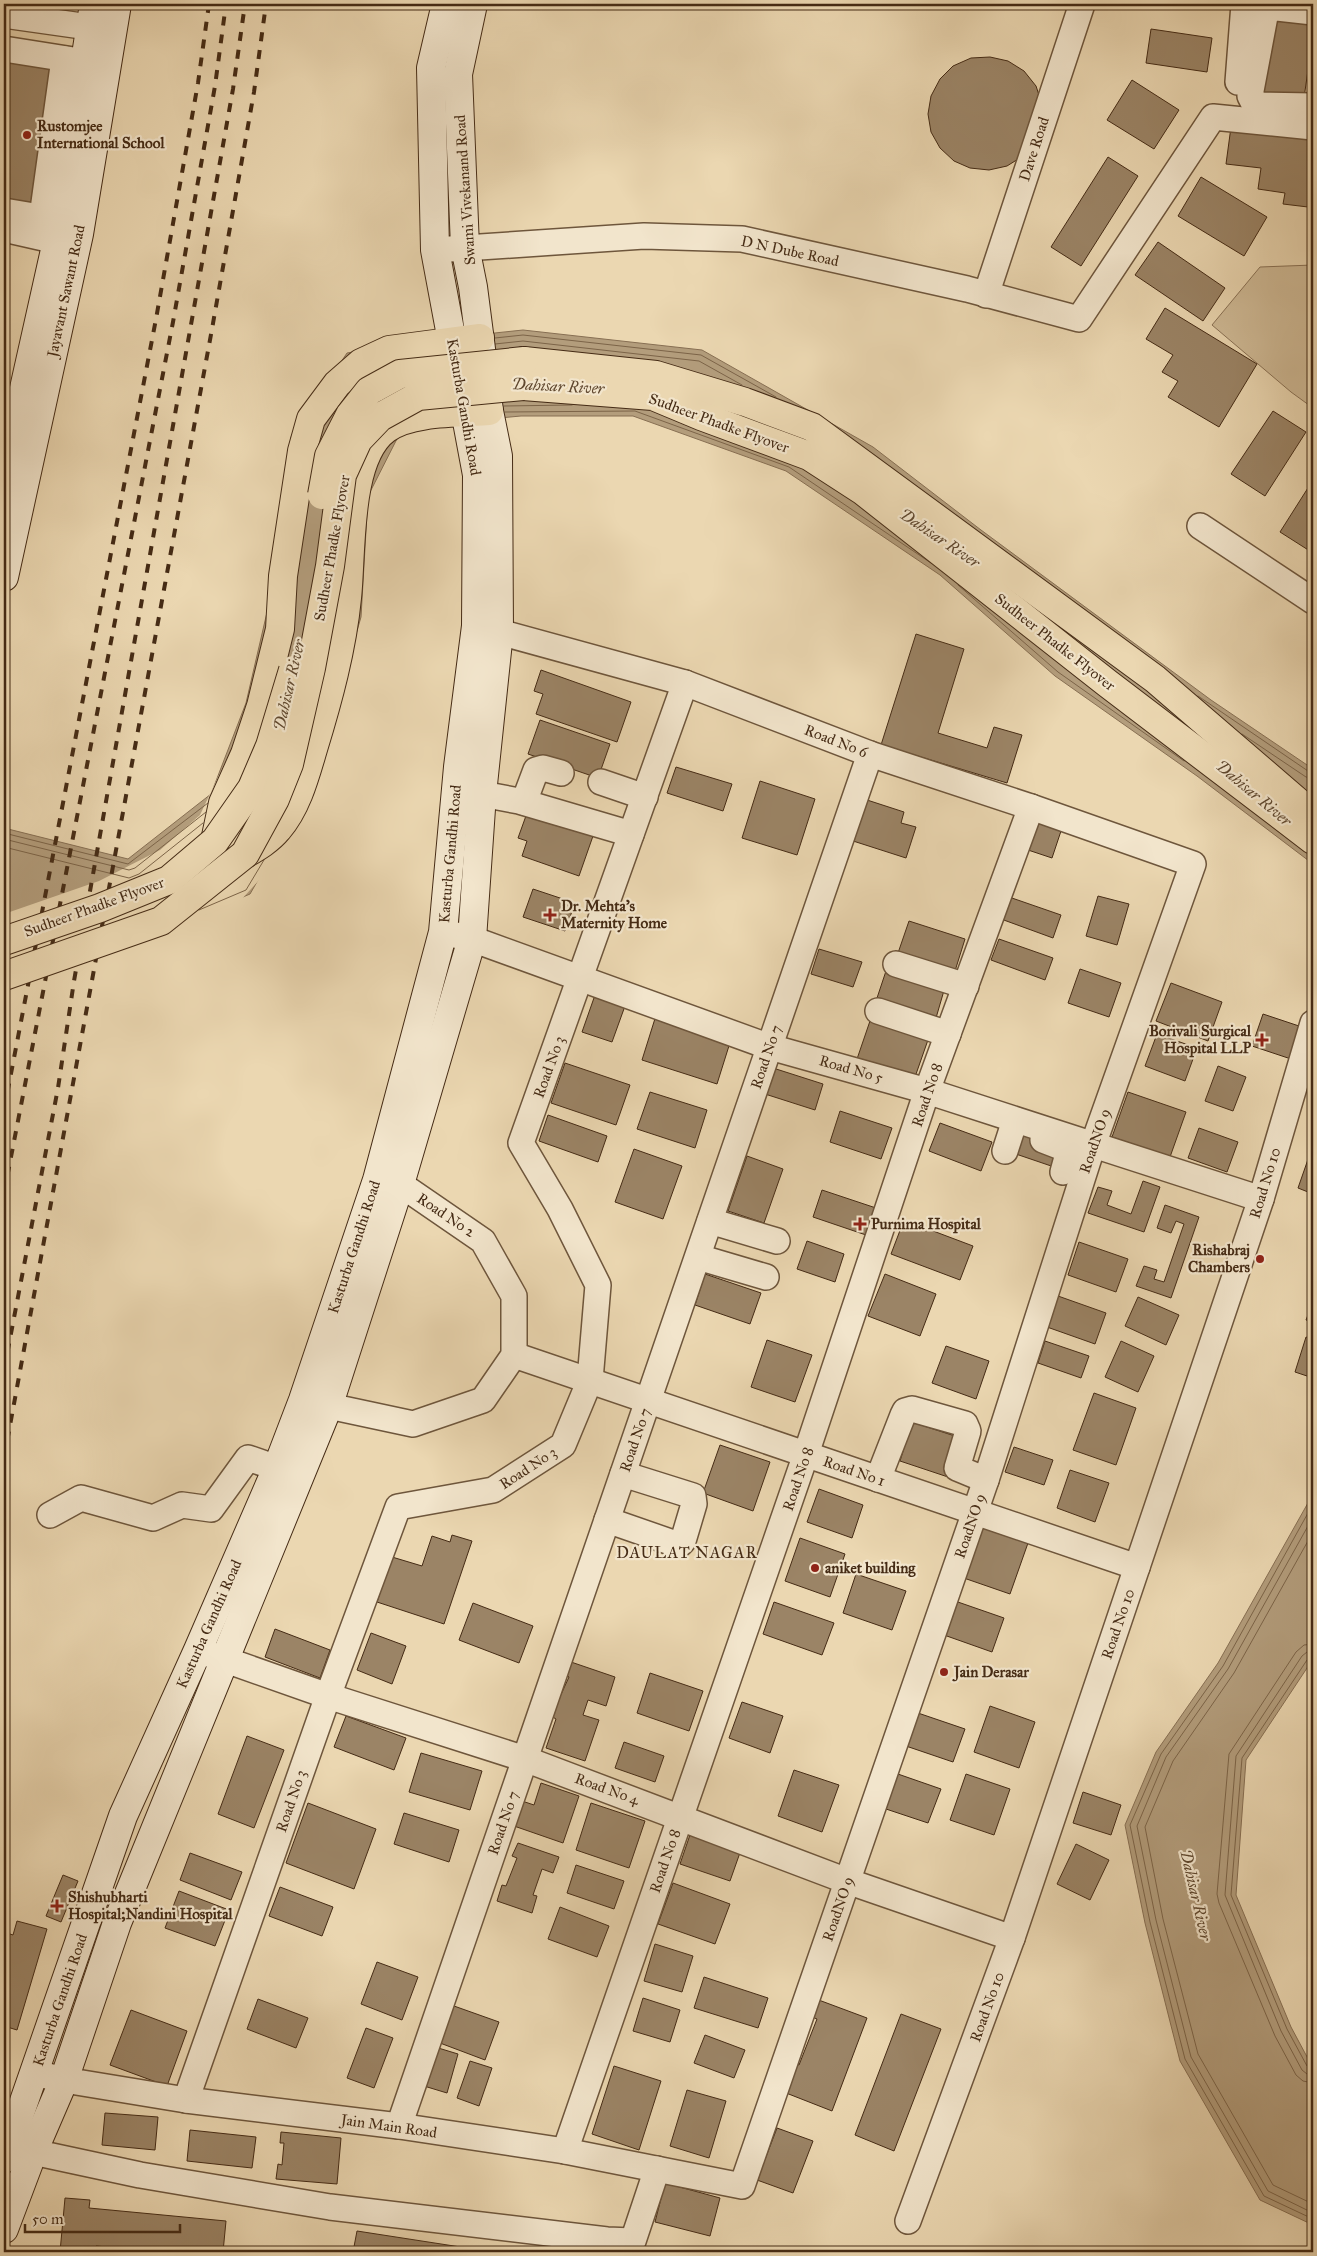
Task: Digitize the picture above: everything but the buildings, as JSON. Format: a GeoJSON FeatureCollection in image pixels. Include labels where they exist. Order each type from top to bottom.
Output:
{"type":"FeatureCollection","features":[{"type":"Feature","properties":{"kind":"main road","name":"Jayavant Sawant Road"},"geometry":{"type":"LineString","coordinates":[[4,577],[85,62],[99,21],[117,4]]}},
{"type":"Feature","properties":{"kind":"main road","name":"Swami Vivekanand Road"},"geometry":{"type":"LineString","coordinates":[[441,286],[435,250],[431,68],[446,4]]}},
{"type":"Feature","properties":{"kind":"main road","name":"Swami Vivekanand Road"},"geometry":{"type":"LineString","coordinates":[[473,4],[458,74],[465,248],[480,338],[480,426]]}},
{"type":"Feature","properties":{"kind":"main road","name":"Jayavant Sawant Road"},"geometry":{"type":"LineString","coordinates":[[4,478],[60,225]]}},
{"type":"Feature","properties":{"kind":"main road","name":"Kasturba Gandhi Road"},"geometry":{"type":"LineString","coordinates":[[15,2151],[64,2080],[118,1923],[225,1660],[315,1403],[388,1182],[472,939],[483,783],[488,629],[477,475],[480,426],[452,341],[441,286]]}},
{"type":"Feature","properties":{"kind":"main road"},"geometry":{"type":"LineString","coordinates":[[215,842],[223,803],[245,754],[261,706],[280,629],[283,576],[302,451],[311,420],[337,384],[361,363],[389,350],[480,338]]}},
{"type":"Feature","properties":{"kind":"main road","name":"Sudheer Phadke Flyover"},"geometry":{"type":"LineString","coordinates":[[4,940],[100,908],[169,880],[215,842],[252,788],[270,746],[285,701],[297,653],[310,585],[321,498],[329,456],[350,415],[368,391],[400,374],[524,361],[656,375],[745,402],[812,427],[1155,679],[1313,815]]}},
{"type":"Feature","properties":{"kind":"main road","name":"Sudheer Phadke Flyover"},"geometry":{"type":"LineString","coordinates":[[4,976],[161,922],[246,854],[275,799],[289,764],[311,668],[330,566],[342,475],[358,440],[380,417],[418,396],[523,386],[653,396],[809,456],[863,491],[1099,677],[1313,840]]}},
{"type":"Feature","properties":{"kind":"main road"},"geometry":{"type":"LineString","coordinates":[[246,854],[264,842],[279,828],[290,809],[302,785],[323,716],[335,672],[347,598],[350,541],[360,470],[364,457],[384,430],[399,420],[480,426]]}},
{"type":"Feature","properties":{"kind":"main road","name":"Kasturba Gandhi Road"},"geometry":{"type":"LineString","coordinates":[[388,1182],[443,932],[458,767],[488,629]]}},
{"type":"Feature","properties":{"kind":"main road"},"geometry":{"type":"LineString","coordinates":[[458,767],[483,783]]}},
{"type":"Feature","properties":{"kind":"main road","name":"Kasturba Gandhi Road"},"geometry":{"type":"LineString","coordinates":[[4,2229],[15,2151],[35,2073],[123,1816],[277,1468],[315,1403]]}},
{"type":"Feature","properties":{"kind":"main road"},"geometry":{"type":"LineString","coordinates":[[116,1836],[147,1850]]}},
{"type":"Feature","properties":{"kind":"street","name":"Dave Road"},"geometry":{"type":"LineString","coordinates":[[986,295],[1082,4]]}},
{"type":"Feature","properties":{"kind":"street"},"geometry":{"type":"LineString","coordinates":[[1244,4],[1235,119],[1313,127]]}},
{"type":"Feature","properties":{"kind":"street"},"geometry":{"type":"LineString","coordinates":[[1313,12],[1277,8],[1266,11],[1250,96],[1253,102],[1262,105],[1313,106]]}},
{"type":"Feature","properties":{"kind":"street"},"geometry":{"type":"LineString","coordinates":[[4,14],[99,21]]}},
{"type":"Feature","properties":{"kind":"street"},"geometry":{"type":"LineString","coordinates":[[4,49],[85,62]]}},
{"type":"Feature","properties":{"kind":"street","name":"D N Dube Road"},"geometry":{"type":"LineString","coordinates":[[435,250],[644,236],[742,239],[986,295],[1079,319],[1213,117],[1235,119]]}},
{"type":"Feature","properties":{"kind":"street"},"geometry":{"type":"LineString","coordinates":[[4,211],[60,225]]}},
{"type":"Feature","properties":{"kind":"street"},"geometry":{"type":"LineString","coordinates":[[4,228],[60,225]]}},
{"type":"Feature","properties":{"kind":"street"},"geometry":{"type":"LineString","coordinates":[[1200,526],[1313,601]]}},
{"type":"Feature","properties":{"kind":"street","name":"Road No 6"},"geometry":{"type":"LineString","coordinates":[[488,629],[685,683],[870,754],[1032,807],[1193,864]]}},
{"type":"Feature","properties":{"kind":"street","name":"Road No 3"},"geometry":{"type":"LineString","coordinates":[[186,2100],[328,1696],[398,1507],[493,1490],[563,1445],[590,1380],[598,1285],[560,1209],[521,1143],[685,683]]}},
{"type":"Feature","properties":{"kind":"street","name":"Road No 7"},"geometry":{"type":"LineString","coordinates":[[399,2126],[525,1759],[628,1476],[648,1400],[702,1258],[770,1047],[870,754]]}},
{"type":"Feature","properties":{"kind":"street"},"geometry":{"type":"LineString","coordinates":[[524,802],[536,770],[543,768],[561,773]]}},
{"type":"Feature","properties":{"kind":"street"},"geometry":{"type":"LineString","coordinates":[[483,783],[524,802],[631,834]]}},
{"type":"Feature","properties":{"kind":"street"},"geometry":{"type":"LineString","coordinates":[[602,826],[608,784],[645,797]]}},
{"type":"Feature","properties":{"kind":"street","name":"Road No 8"},"geometry":{"type":"LineString","coordinates":[[565,2151],[806,1454],[927,1091],[941,1032],[958,984],[1032,807]]}},
{"type":"Feature","properties":{"kind":"street","name":"RoadNO 9"},"geometry":{"type":"LineString","coordinates":[[742,2186],[986,1480],[1074,1165],[1193,864]]}},
{"type":"Feature","properties":{"kind":"street","name":"Road No 5"},"geometry":{"type":"LineString","coordinates":[[443,932],[472,939],[581,977],[770,1047],[927,1091],[1028,1133],[1074,1165],[1262,1199]]}},
{"type":"Feature","properties":{"kind":"street"},"geometry":{"type":"LineString","coordinates":[[896,964],[958,984]]}},
{"type":"Feature","properties":{"kind":"street"},"geometry":{"type":"LineString","coordinates":[[878,1011],[941,1032]]}},
{"type":"Feature","properties":{"kind":"street","name":"Road No 10"},"geometry":{"type":"LineString","coordinates":[[908,2221],[1012,1938],[1262,1199],[1313,1023]]}},
{"type":"Feature","properties":{"kind":"street","name":"Road No 2"},"geometry":{"type":"LineString","coordinates":[[388,1182],[483,1240],[514,1296],[514,1355]]}},
{"type":"Feature","properties":{"kind":"street"},"geometry":{"type":"LineString","coordinates":[[714,1222],[778,1240]]}},
{"type":"Feature","properties":{"kind":"street"},"geometry":{"type":"LineString","coordinates":[[702,1258],[766,1277]]}},
{"type":"Feature","properties":{"kind":"street"},"geometry":{"type":"LineString","coordinates":[[315,1403],[413,1424],[483,1400],[514,1355]]}},
{"type":"Feature","properties":{"kind":"street","name":"Road No 1"},"geometry":{"type":"LineString","coordinates":[[514,1355],[1137,1567]]}},
{"type":"Feature","properties":{"kind":"street"},"geometry":{"type":"LineString","coordinates":[[878,1479],[905,1410],[912,1409],[965,1424],[968,1431],[957,1468],[986,1480]]}},
{"type":"Feature","properties":{"kind":"street"},"geometry":{"type":"LineString","coordinates":[[50,1515],[81,1498],[152,1518],[182,1505],[211,1509],[248,1458],[277,1468]]}},
{"type":"Feature","properties":{"kind":"street"},"geometry":{"type":"LineString","coordinates":[[612,1522],[676,1544],[680,1544],[683,1541],[694,1504],[693,1496],[628,1476]]}},
{"type":"Feature","properties":{"kind":"street","name":"Road No 4"},"geometry":{"type":"LineString","coordinates":[[198,1650],[328,1696],[525,1759],[681,1816],[847,1881],[1012,1938]]}},
{"type":"Feature","properties":{"kind":"street","name":"Jain Main Road"},"geometry":{"type":"LineString","coordinates":[[35,2073],[64,2080],[186,2100],[399,2126],[565,2151],[742,2186]]}},
{"type":"Feature","properties":{"kind":"street"},"geometry":{"type":"LineString","coordinates":[[15,2151],[140,2176],[330,2207],[607,2240],[633,2241],[657,2169]]}},
{"type":"Feature","properties":{"kind":"shaded area"},"geometry":{"type":"Polygon","coordinates":[[[1313,265],[1313,408],[1291,392],[1212,325],[1260,267],[1313,265]]]}},
{"type":"Feature","properties":{"kind":"water","name":"Dahisar River"},"geometry":{"type":"Polygon","coordinates":[[[523,330],[702,350],[873,447],[981,530],[1211,700],[1313,769],[1313,864],[1197,776],[1055,676],[940,575],[786,471],[633,416],[521,416],[403,427],[368,496],[361,617],[312,786],[250,894],[117,950],[4,936],[4,828],[128,859],[211,794],[246,703],[274,582],[291,437],[347,353],[410,342],[523,330]]]}},
{"type":"Feature","properties":{"kind":"water","name":"Dahisar River"},"geometry":{"type":"Polygon","coordinates":[[[1313,1494],[1313,1659],[1246,1760],[1236,1895],[1291,2027],[1313,2068],[1313,2225],[1260,2200],[1180,2061],[1145,1923],[1125,1825],[1156,1752],[1218,1663],[1313,1494]]]}},
{"type":"Feature","properties":{"kind":"pier"},"geometry":{"type":"Polygon","coordinates":[[[227,758],[310,794],[262,877],[241,900],[118,952],[4,938],[4,914],[99,881],[160,850],[200,815],[227,758]]]}},
{"type":"Feature","properties":{"kind":"railway"},"geometry":{"type":"LineString","coordinates":[[4,1110],[156,319],[198,83],[209,4]]}},
{"type":"Feature","properties":{"kind":"railway"},"geometry":{"type":"LineString","coordinates":[[4,1193],[173,322],[215,86],[226,4]]}},
{"type":"Feature","properties":{"kind":"railway"},"geometry":{"type":"LineString","coordinates":[[4,1370],[58,1088],[74,981],[233,89],[245,4]]}},
{"type":"Feature","properties":{"kind":"railway"},"geometry":{"type":"LineString","coordinates":[[4,1458],[212,329],[254,92],[266,4]]}},
{"type":"Feature","properties":{"kind":"place","name":"Rustomjee International School"},"geometry":{"type":"Point","coordinates":[27,135]}},
{"type":"Feature","properties":{"kind":"place","name":"Dr. Mehta's Maternity Home"},"geometry":{"type":"Point","coordinates":[550,915]}},
{"type":"Feature","properties":{"kind":"place","name":"Borivali Surgical Hospital LLP"},"geometry":{"type":"Point","coordinates":[1262,1040]}},
{"type":"Feature","properties":{"kind":"place","name":"Purnima Hospital"},"geometry":{"type":"Point","coordinates":[860,1224]}},
{"type":"Feature","properties":{"kind":"place","name":"Rishabraj Chambers"},"geometry":{"type":"Point","coordinates":[1260,1259]}},
{"type":"Feature","properties":{"kind":"place","name":"aniket building"},"geometry":{"type":"Point","coordinates":[815,1568]}},
{"type":"Feature","properties":{"kind":"place","name":"Jain Derasar"},"geometry":{"type":"Point","coordinates":[944,1672]}},
{"type":"Feature","properties":{"kind":"place","name":"Shishubharti Hospital;Nandini Hospital"},"geometry":{"type":"Point","coordinates":[57,1906]}},
{"type":"Feature","properties":{"kind":"district","name":"DAULAT NAGAR"},"geometry":{"type":"Point","coordinates":[687,1552]}}]}
